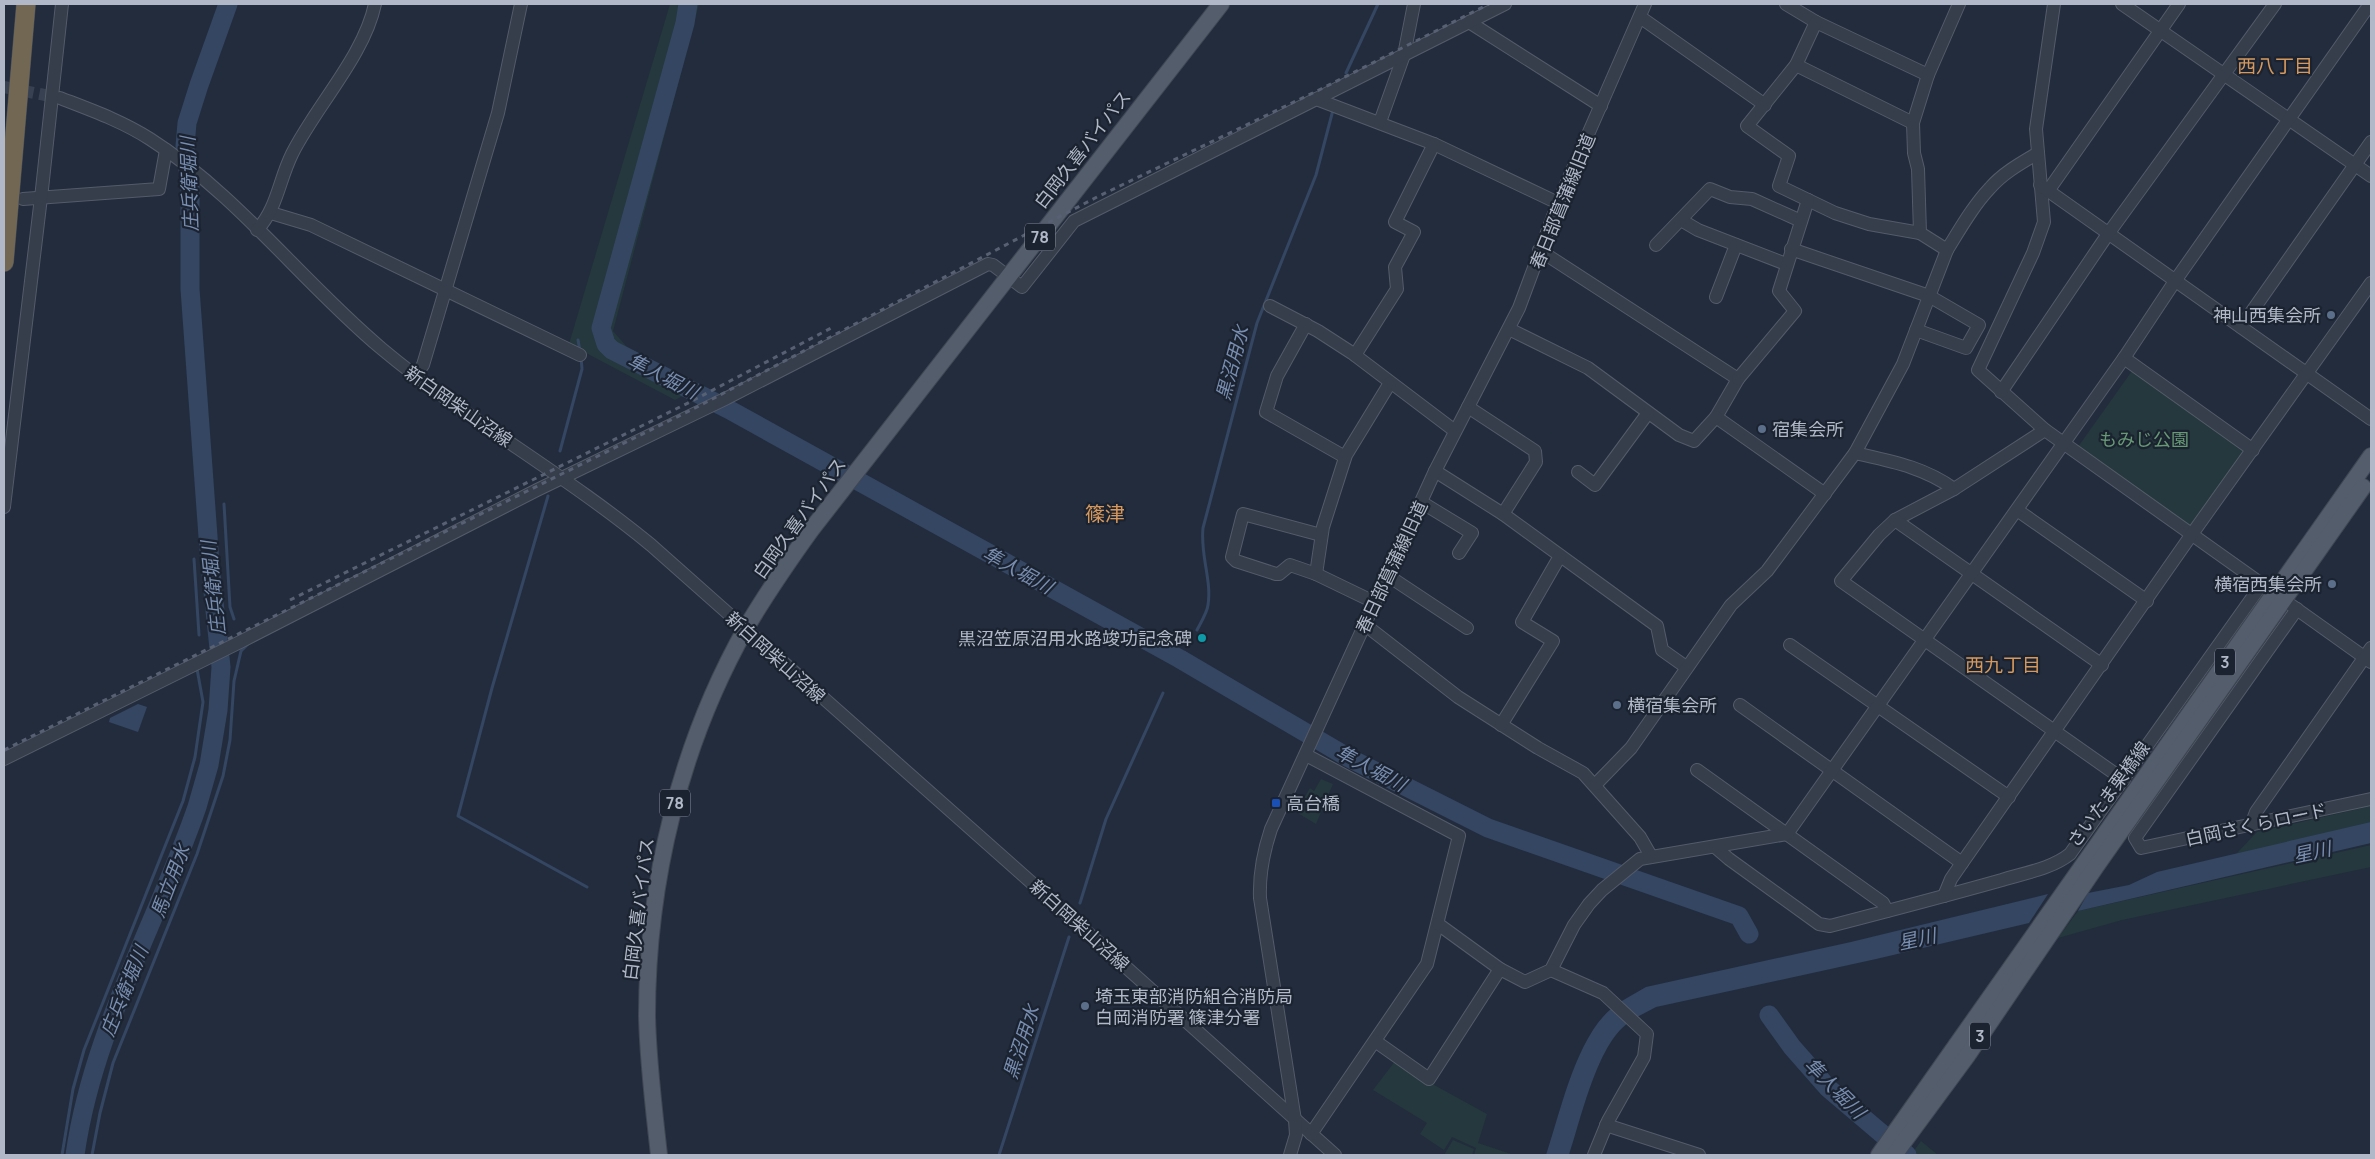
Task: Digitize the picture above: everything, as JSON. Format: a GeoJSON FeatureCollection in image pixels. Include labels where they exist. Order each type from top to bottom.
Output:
{"type":"FeatureCollection","features":[{"type":"Feature","properties":{"kind":"highway"},"geometry":{"type":"LineString","coordinates":[[4,262],[26,4]]}},
{"type":"Feature","properties":{"kind":"main road","name":"白岡久喜バイパス"},"geometry":{"type":"LineString","coordinates":[[659,1155],[650,1079],[647,1017],[650,950],[660,872],[672,813],[694,746],[707,711],[745,630],[792,556],[1221,4]]}},
{"type":"Feature","properties":{"kind":"main road","name":"さいたま栗橋線"},"geometry":{"type":"LineString","coordinates":[[1884,1154],[1967,1056],[2279,596],[2371,456]]}},
{"type":"Feature","properties":{"kind":"main road","name":"さいたま栗橋線"},"geometry":{"type":"LineString","coordinates":[[1901,1135],[2032,936],[2079,869],[2279,596],[2371,475]]}},
{"type":"Feature","properties":{"kind":"street"},"geometry":{"type":"LineString","coordinates":[[4,507],[62,4]]}},
{"type":"Feature","properties":{"kind":"street"},"geometry":{"type":"LineString","coordinates":[[257,230],[271,213],[292,155],[359,45],[370,23],[375,4]]}},
{"type":"Feature","properties":{"kind":"street"},"geometry":{"type":"LineString","coordinates":[[415,376],[423,365],[498,113],[521,4]]}},
{"type":"Feature","properties":{"kind":"street"},"geometry":{"type":"LineString","coordinates":[[1380,122],[1404,55],[1414,4]]}},
{"type":"Feature","properties":{"kind":"street"},"geometry":{"type":"LineString","coordinates":[[4,759],[226,649],[562,477],[727,398],[988,264],[993,265],[1022,287],[1074,221],[1505,4]]}},
{"type":"Feature","properties":{"kind":"street","name":"春日部菖蒲線旧道"},"geometry":{"type":"LineString","coordinates":[[1290,1155],[1296,1135],[1295,1120],[1260,898],[1259,874],[1263,850],[1435,471],[1509,329],[1526,291],[1539,250],[1558,203],[1645,4]]}},
{"type":"Feature","properties":{"kind":"street"},"geometry":{"type":"LineString","coordinates":[[1786,4],[1816,22],[1928,75]]}},
{"type":"Feature","properties":{"kind":"street"},"geometry":{"type":"LineString","coordinates":[[1920,233],[1918,169],[1914,153],[1913,123],[1928,75],[1959,4]]}},
{"type":"Feature","properties":{"kind":"street"},"geometry":{"type":"LineString","coordinates":[[2054,4],[2036,128],[2044,188],[2044,222],[2034,253],[1978,370],[2045,430],[2279,596],[2369,655],[2256,812],[2251,826]]}},
{"type":"Feature","properties":{"kind":"street"},"geometry":{"type":"LineString","coordinates":[[2122,4],[2371,176]]}},
{"type":"Feature","properties":{"kind":"street"},"geometry":{"type":"LineString","coordinates":[[2044,188],[2179,4]]}},
{"type":"Feature","properties":{"kind":"street"},"geometry":{"type":"LineString","coordinates":[[2002,392],[2108,234],[2275,4]]}},
{"type":"Feature","properties":{"kind":"street"},"geometry":{"type":"LineString","coordinates":[[1438,924],[1500,969],[1524,982],[1551,970],[1574,925],[1602,890],[1632,865],[1651,856],[1788,834],[2124,358],[2175,281],[2370,4]]}},
{"type":"Feature","properties":{"kind":"street"},"geometry":{"type":"LineString","coordinates":[[1640,18],[1765,105]]}},
{"type":"Feature","properties":{"kind":"street"},"geometry":{"type":"LineString","coordinates":[[1469,22],[1601,106]]}},
{"type":"Feature","properties":{"kind":"street"},"geometry":{"type":"LineString","coordinates":[[1816,22],[1796,65],[1747,126],[1790,156],[1779,186],[1835,213],[1869,224],[1920,233],[1947,250]]}},
{"type":"Feature","properties":{"kind":"street"},"geometry":{"type":"LineString","coordinates":[[1796,65],[1913,123]]}},
{"type":"Feature","properties":{"kind":"street"},"geometry":{"type":"LineString","coordinates":[[23,199],[159,189],[170,153],[119,122],[60,98]]}},
{"type":"Feature","properties":{"kind":"street"},"geometry":{"type":"LineString","coordinates":[[1316,99],[1434,144],[1558,203]]}},
{"type":"Feature","properties":{"kind":"street"},"geometry":{"type":"LineString","coordinates":[[2241,327],[2371,142]]}},
{"type":"Feature","properties":{"kind":"street"},"geometry":{"type":"LineString","coordinates":[[1355,355],[1397,289],[1395,267],[1414,232],[1395,222],[1434,144]]}},
{"type":"Feature","properties":{"kind":"street","name":"新白岡柴山沼線"},"geometry":{"type":"LineString","coordinates":[[170,153],[203,179],[336,309],[415,376],[455,406],[562,477],[651,545],[1068,914],[1335,1155]]}},
{"type":"Feature","properties":{"kind":"street"},"geometry":{"type":"LineString","coordinates":[[1594,785],[1631,748],[1731,605],[1767,571],[1855,453],[1903,364],[1947,250],[1964,222],[1991,187],[2011,170],[2038,153]]}},
{"type":"Feature","properties":{"kind":"street"},"geometry":{"type":"LineString","coordinates":[[2044,188],[2371,419]]}},
{"type":"Feature","properties":{"kind":"street"},"geometry":{"type":"LineString","coordinates":[[1656,245],[1710,190],[1730,197],[1752,199],[1801,221]]}},
{"type":"Feature","properties":{"kind":"street"},"geometry":{"type":"LineString","coordinates":[[1509,329],[1588,368],[1679,435],[1694,441],[1716,417],[1738,379],[1795,310],[1778,290],[1808,200]]}},
{"type":"Feature","properties":{"kind":"street"},"geometry":{"type":"LineString","coordinates":[[271,213],[311,225],[580,354]]}},
{"type":"Feature","properties":{"kind":"street"},"geometry":{"type":"LineString","coordinates":[[1681,220],[1698,230],[1786,264]]}},
{"type":"Feature","properties":{"kind":"street"},"geometry":{"type":"LineString","coordinates":[[1716,297],[1736,245]]}},
{"type":"Feature","properties":{"kind":"street"},"geometry":{"type":"LineString","coordinates":[[1791,249],[1928,296],[1979,325],[1966,348],[1916,330]]}},
{"type":"Feature","properties":{"kind":"street"},"geometry":{"type":"LineString","coordinates":[[1539,250],[1738,379]]}},
{"type":"Feature","properties":{"kind":"street"},"geometry":{"type":"LineString","coordinates":[[1944,896],[1962,863],[2147,601],[2192,534],[2371,283]]}},
{"type":"Feature","properties":{"kind":"street"},"geometry":{"type":"LineString","coordinates":[[1270,306],[1306,324],[1355,355],[1455,432]]}},
{"type":"Feature","properties":{"kind":"street"},"geometry":{"type":"LineString","coordinates":[[1306,324],[1277,376],[1266,412],[1345,457]]}},
{"type":"Feature","properties":{"kind":"street"},"geometry":{"type":"LineString","coordinates":[[2124,358],[2253,450]]}},
{"type":"Feature","properties":{"kind":"street"},"geometry":{"type":"LineString","coordinates":[[1316,574],[1321,535],[1345,457],[1390,383]]}},
{"type":"Feature","properties":{"kind":"street"},"geometry":{"type":"LineString","coordinates":[[1468,407],[1534,451],[1536,462],[1503,514]]}},
{"type":"Feature","properties":{"kind":"street"},"geometry":{"type":"LineString","coordinates":[[1578,472],[1595,485],[1648,413]]}},
{"type":"Feature","properties":{"kind":"street"},"geometry":{"type":"LineString","coordinates":[[1716,417],[1825,494]]}},
{"type":"Feature","properties":{"kind":"street"},"geometry":{"type":"LineString","coordinates":[[2045,430],[1954,489],[1895,520],[1879,535],[1841,581],[2124,780]]}},
{"type":"Feature","properties":{"kind":"street"},"geometry":{"type":"LineString","coordinates":[[1855,453],[1908,466],[1939,478],[1954,489]]}},
{"type":"Feature","properties":{"kind":"street"},"geometry":{"type":"LineString","coordinates":[[1435,471],[1503,514],[1657,626],[1662,650],[1686,667]]}},
{"type":"Feature","properties":{"kind":"street"},"geometry":{"type":"LineString","coordinates":[[1421,502],[1472,533],[1459,553]]}},
{"type":"Feature","properties":{"kind":"street"},"geometry":{"type":"LineString","coordinates":[[2017,510],[2147,601]]}},
{"type":"Feature","properties":{"kind":"street"},"geometry":{"type":"LineString","coordinates":[[1321,535],[1243,514],[1232,558],[1276,574],[1279,574],[1290,565],[1316,574],[1374,602]]}},
{"type":"Feature","properties":{"kind":"street"},"geometry":{"type":"LineString","coordinates":[[1895,520],[2102,665]]}},
{"type":"Feature","properties":{"kind":"street"},"geometry":{"type":"LineString","coordinates":[[1502,725],[1553,641],[1522,622],[1560,556]]}},
{"type":"Feature","properties":{"kind":"street"},"geometry":{"type":"LineString","coordinates":[[1387,575],[1468,628]]}},
{"type":"Feature","properties":{"kind":"street"},"geometry":{"type":"LineString","coordinates":[[1715,847],[1819,924],[1830,926],[1944,896],[2045,867],[2064,859],[2070,854],[2124,780],[2279,596]]}},
{"type":"Feature","properties":{"kind":"street","name":"白岡さくらロード"},"geometry":{"type":"LineString","coordinates":[[2279,596],[2135,838],[2141,848],[2251,826],[2369,797]]}},
{"type":"Feature","properties":{"kind":"street"},"geometry":{"type":"LineString","coordinates":[[1364,624],[1458,697],[1538,748],[1573,766],[1594,785],[1640,838],[1651,856]]}},
{"type":"Feature","properties":{"kind":"street"},"geometry":{"type":"LineString","coordinates":[[1790,645],[2009,797]]}},
{"type":"Feature","properties":{"kind":"street"},"geometry":{"type":"LineString","coordinates":[[1740,705],[1831,772],[1962,863]]}},
{"type":"Feature","properties":{"kind":"street"},"geometry":{"type":"LineString","coordinates":[[1308,752],[1459,836],[1427,964],[1311,1134]]}},
{"type":"Feature","properties":{"kind":"street"},"geometry":{"type":"LineString","coordinates":[[1697,770],[1882,903],[1887,911]]}},
{"type":"Feature","properties":{"kind":"street"},"geometry":{"type":"LineString","coordinates":[[1375,1042],[1429,1079],[1500,969]]}},
{"type":"Feature","properties":{"kind":"street"},"geometry":{"type":"LineString","coordinates":[[1551,970],[1603,993],[1644,1029],[1648,1039],[1644,1057],[1606,1125],[1594,1155]]}},
{"type":"Feature","properties":{"kind":"street"},"geometry":{"type":"LineString","coordinates":[[1606,1125],[1700,1155]]}},
{"type":"Feature","properties":{"kind":"green space"},"geometry":{"type":"Polygon","coordinates":[[[670,4],[699,4],[613,331],[627,347],[702,386],[675,400],[569,344],[670,4]]]}},
{"type":"Feature","properties":{"kind":"green space","name":"もみじ公園"},"geometry":{"type":"Polygon","coordinates":[[[2132,371],[2243,450],[2192,529],[2075,451],[2132,371]]]}},
{"type":"Feature","properties":{"kind":"green space"},"geometry":{"type":"Polygon","coordinates":[[[1321,779],[1333,784],[1316,824],[1296,812],[1310,788],[1314,791],[1321,779]]]}},
{"type":"Feature","properties":{"kind":"green space"},"geometry":{"type":"Polygon","coordinates":[[[2371,806],[2371,824],[2235,855],[2257,832],[2371,806]]]}},
{"type":"Feature","properties":{"kind":"green space"},"geometry":{"type":"Polygon","coordinates":[[[2371,845],[2371,867],[2122,920],[2058,938],[2078,911],[2371,845]]]}},
{"type":"Feature","properties":{"kind":"green space"},"geometry":{"type":"Polygon","coordinates":[[[1396,1060],[1427,1081],[1487,1114],[1478,1143],[1514,1155],[1474,1155],[1476,1148],[1452,1137],[1444,1150],[1420,1134],[1427,1123],[1373,1090],[1396,1060]]]}},
{"type":"Feature","properties":{"kind":"green space"},"geometry":{"type":"Polygon","coordinates":[[[1453,1140],[1474,1149],[1472,1155],[1444,1155],[1453,1140]]]}},
{"type":"Feature","properties":{"kind":"green space"},"geometry":{"type":"Polygon","coordinates":[[[1921,1141],[1938,1155],[1917,1155],[1913,1152],[1921,1141]]]}},
{"type":"Feature","properties":{"kind":"water"},"geometry":{"type":"Polygon","coordinates":[[[138,704],[147,707],[138,732],[109,722],[110,718],[138,704]]]}},
{"type":"Feature","properties":{"kind":"water","name":"星川"},"geometry":{"type":"Polygon","coordinates":[[[2371,822],[2371,843],[2078,911],[2088,893],[2129,885],[2157,872],[2371,822]]]}},
{"type":"Feature","properties":{"kind":"water","name":"星川"},"geometry":{"type":"Polygon","coordinates":[[[2048,894],[2029,923],[1876,959],[1656,1007],[1637,1017],[1620,1002],[1646,987],[1851,942],[2048,894]]]}},
{"type":"Feature","properties":{"kind":"water"},"geometry":{"type":"Polygon","coordinates":[[[1612,1008],[1628,1023],[1607,1048],[1599,1065],[1591,1084],[1569,1155],[1546,1155],[1579,1056],[1599,1021],[1612,1008]]]}},
{"type":"Feature","properties":{"kind":"waterway","name":"庄兵衛堀川"},"geometry":{"type":"LineString","coordinates":[[75,1155],[83,1109],[111,1021],[197,807],[209,765],[218,710],[221,667],[210,564],[190,289],[190,187],[185,146],[187,123],[228,4]]}},
{"type":"Feature","properties":{"kind":"waterway","name":"隼人堀川"},"geometry":{"type":"LineString","coordinates":[[688,4],[685,23],[601,328],[606,344],[612,350],[728,409],[1180,659],[1349,758],[1488,828],[1739,916],[1749,934]]}},
{"type":"Feature","properties":{"kind":"waterway","name":"黒沼用水"},"geometry":{"type":"LineString","coordinates":[[1346,73],[1378,4]]}},
{"type":"Feature","properties":{"kind":"waterway","name":"黒沼用水"},"geometry":{"type":"LineString","coordinates":[[1197,630],[1206,611],[1209,596],[1203,548],[1203,528],[1257,323],[1316,175],[1333,110]]}},
{"type":"Feature","properties":{"kind":"waterway"},"geometry":{"type":"LineString","coordinates":[[578,340],[580,351]]}},
{"type":"Feature","properties":{"kind":"waterway"},"geometry":{"type":"LineString","coordinates":[[560,451],[582,369],[581,357]]}},
{"type":"Feature","properties":{"kind":"waterway"},"geometry":{"type":"LineString","coordinates":[[548,496],[492,688],[458,816],[587,887]]}},
{"type":"Feature","properties":{"kind":"waterway","name":"馬立用水"},"geometry":{"type":"LineString","coordinates":[[224,504],[230,607],[234,619]]}},
{"type":"Feature","properties":{"kind":"waterway"},"geometry":{"type":"LineString","coordinates":[[194,559],[199,635]]}},
{"type":"Feature","properties":{"kind":"waterway","name":"馬立用水"},"geometry":{"type":"LineString","coordinates":[[92,1155],[100,1113],[113,1063],[197,854],[223,776],[230,740],[234,681],[241,651],[248,644]]}},
{"type":"Feature","properties":{"kind":"waterway"},"geometry":{"type":"LineString","coordinates":[[62,1155],[73,1089],[84,1050],[183,801],[195,757],[203,702],[197,669]]}},
{"type":"Feature","properties":{"kind":"waterway","name":"黒沼用水"},"geometry":{"type":"LineString","coordinates":[[1080,903],[1106,819],[1163,693]]}},
{"type":"Feature","properties":{"kind":"waterway","name":"黒沼用水"},"geometry":{"type":"LineString","coordinates":[[999,1155],[1069,937]]}},
{"type":"Feature","properties":{"kind":"waterway","name":"隼人堀川"},"geometry":{"type":"LineString","coordinates":[[1769,1015],[1792,1047],[1828,1088],[1907,1155]]}},
{"type":"Feature","properties":{"kind":"tunnel"},"geometry":{"type":"LineString","coordinates":[[4,87],[60,98]]}},
{"type":"Feature","properties":{"kind":"railway"},"geometry":{"type":"LineString","coordinates":[[4,750],[697,407],[1097,197],[1321,89],[1489,4]]}},
{"type":"Feature","properties":{"kind":"railway"},"geometry":{"type":"LineString","coordinates":[[290,600],[690,402],[835,326]]}},
{"type":"Feature","properties":{"kind":"place","name":"神山西集会所"},"geometry":{"type":"Point","coordinates":[2331,315]}},
{"type":"Feature","properties":{"kind":"place","name":"宿集会所"},"geometry":{"type":"Point","coordinates":[1762,429]}},
{"type":"Feature","properties":{"kind":"place","name":"横宿西集会所"},"geometry":{"type":"Point","coordinates":[2332,584]}},
{"type":"Feature","properties":{"kind":"place","name":"黒沼笠原沼用水路竣功記念碑"},"geometry":{"type":"Point","coordinates":[1202,638]}},
{"type":"Feature","properties":{"kind":"place","name":"横宿集会所"},"geometry":{"type":"Point","coordinates":[1617,705]}},
{"type":"Feature","properties":{"kind":"place","name":"高台橋"},"geometry":{"type":"Point","coordinates":[1276,803]}},
{"type":"Feature","properties":{"kind":"place","name":"埼玉東部消防組合消防局 白岡消防署 篠津分署"},"geometry":{"type":"Point","coordinates":[1085,1006]}},
{"type":"Feature","properties":{"kind":"district","name":"西八丁目"},"geometry":{"type":"Point","coordinates":[2275,66]}},
{"type":"Feature","properties":{"kind":"district","name":"篠津"},"geometry":{"type":"Point","coordinates":[1105,513]}},
{"type":"Feature","properties":{"kind":"district","name":"西九丁目"},"geometry":{"type":"Point","coordinates":[2003,665]}}]}
